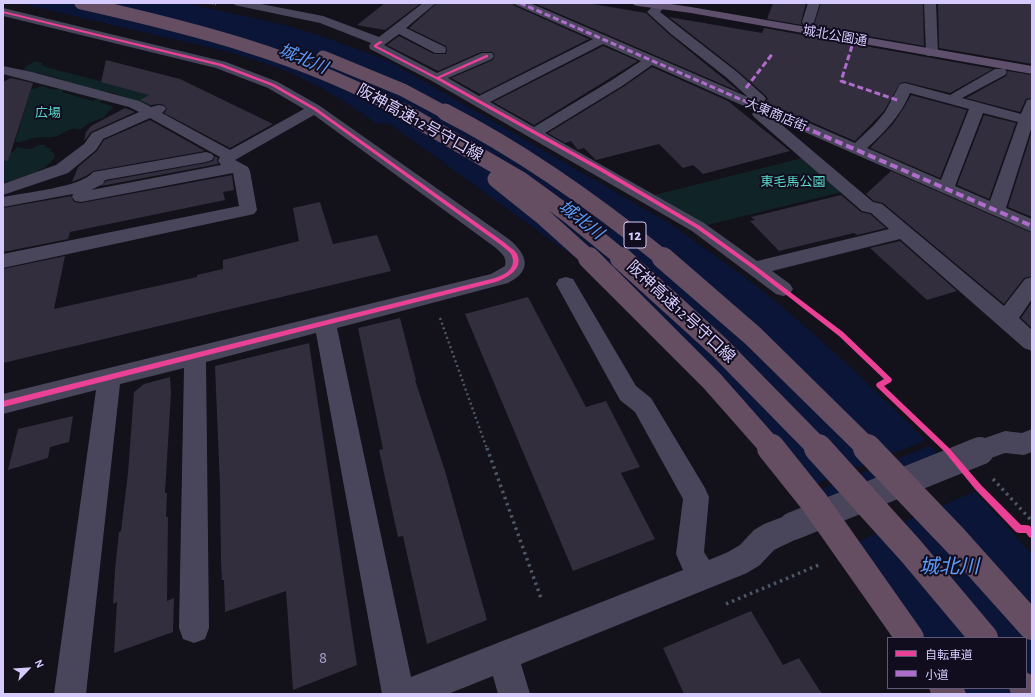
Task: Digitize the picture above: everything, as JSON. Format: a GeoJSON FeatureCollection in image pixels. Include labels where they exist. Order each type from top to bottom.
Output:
{"type":"FeatureCollection","features":[{"type":"Feature","properties":{"kind":"highway","name":"阪神高速12号守口線"},"geometry":{"type":"LineString","coordinates":[[81,3],[169,23],[273,54],[351,84],[430,126],[521,180],[569,215],[620,256],[698,325],[788,415],[842,474],[983,637]]}},
{"type":"Feature","properties":{"kind":"highway","name":"阪神高速12号守口線"},"geometry":{"type":"LineString","coordinates":[[133,3],[258,35],[331,60],[369,75],[452,115],[543,169],[662,256],[768,349],[819,398],[893,475],[1001,590],[1032,626]]}},
{"type":"Feature","properties":{"kind":"highway"},"geometry":{"type":"LineString","coordinates":[[430,126],[541,215],[599,267],[712,381],[756,430],[815,503],[909,637]]}},
{"type":"Feature","properties":{"kind":"main road","name":"城北公園通"},"geometry":{"type":"LineString","coordinates":[[638,3],[660,5],[932,48],[1032,59]]}},
{"type":"Feature","properties":{"kind":"main road","name":"城北公園通"},"geometry":{"type":"LineString","coordinates":[[691,3],[808,22],[1032,70]]}},
{"type":"Feature","properties":{"kind":"street"},"geometry":{"type":"LineString","coordinates":[[239,3],[323,20],[381,42]]}},
{"type":"Feature","properties":{"kind":"street"},"geometry":{"type":"LineString","coordinates":[[430,3],[375,46],[437,78],[602,170],[698,227],[783,289]]}},
{"type":"Feature","properties":{"kind":"street","name":"大東商店街"},"geometry":{"type":"LineString","coordinates":[[520,3],[1032,226]]}},
{"type":"Feature","properties":{"kind":"street"},"geometry":{"type":"LineString","coordinates":[[808,22],[814,3]]}},
{"type":"Feature","properties":{"kind":"street"},"geometry":{"type":"LineString","coordinates":[[930,3],[932,48]]}},
{"type":"Feature","properties":{"kind":"street"},"geometry":{"type":"LineString","coordinates":[[660,5],[652,12],[732,75],[759,99],[746,102]]}},
{"type":"Feature","properties":{"kind":"street"},"geometry":{"type":"LineString","coordinates":[[3,404],[491,282],[510,274],[515,267],[514,254],[502,244],[316,109],[273,85],[221,66],[8,16]]}},
{"type":"Feature","properties":{"kind":"street"},"geometry":{"type":"LineString","coordinates":[[397,28],[440,50]]}},
{"type":"Feature","properties":{"kind":"street"},"geometry":{"type":"LineString","coordinates":[[478,102],[603,39]]}},
{"type":"Feature","properties":{"kind":"street"},"geometry":{"type":"LineString","coordinates":[[437,78],[487,56]]}},
{"type":"Feature","properties":{"kind":"street"},"geometry":{"type":"LineString","coordinates":[[534,133],[617,83],[651,60]]}},
{"type":"Feature","properties":{"kind":"street"},"geometry":{"type":"LineString","coordinates":[[3,70],[22,81],[134,104],[151,112],[196,138],[233,162],[242,171],[248,210],[3,261]]}},
{"type":"Feature","properties":{"kind":"street"},"geometry":{"type":"LineString","coordinates":[[954,101],[956,96],[1000,72]]}},
{"type":"Feature","properties":{"kind":"street"},"geometry":{"type":"LineString","coordinates":[[857,149],[883,127],[900,101],[905,87],[1026,120]]}},
{"type":"Feature","properties":{"kind":"street"},"geometry":{"type":"LineString","coordinates":[[746,102],[868,207],[876,208],[902,232],[1032,342]]}},
{"type":"Feature","properties":{"kind":"street"},"geometry":{"type":"LineString","coordinates":[[996,210],[1021,157],[1026,120],[1032,103]]}},
{"type":"Feature","properties":{"kind":"street"},"geometry":{"type":"LineString","coordinates":[[3,190],[62,169],[90,147],[97,136],[166,106]]}},
{"type":"Feature","properties":{"kind":"street"},"geometry":{"type":"LineString","coordinates":[[946,188],[978,106]]}},
{"type":"Feature","properties":{"kind":"street"},"geometry":{"type":"LineString","coordinates":[[83,186],[82,197],[233,162],[316,109]]}},
{"type":"Feature","properties":{"kind":"street"},"geometry":{"type":"LineString","coordinates":[[3,202],[56,193],[83,186],[98,180],[99,176],[200,158],[182,153],[193,144],[196,138]]}},
{"type":"Feature","properties":{"kind":"street"},"geometry":{"type":"LineString","coordinates":[[56,193],[62,169]]}},
{"type":"Feature","properties":{"kind":"street"},"geometry":{"type":"LineString","coordinates":[[755,268],[902,232]]}},
{"type":"Feature","properties":{"kind":"street"},"geometry":{"type":"LineString","coordinates":[[566,284],[628,393],[643,405],[696,497],[690,554],[702,576]]}},
{"type":"Feature","properties":{"kind":"street"},"geometry":{"type":"LineString","coordinates":[[1006,320],[1032,284]]}},
{"type":"Feature","properties":{"kind":"street"},"geometry":{"type":"LineString","coordinates":[[325,324],[398,694]]}},
{"type":"Feature","properties":{"kind":"street"},"geometry":{"type":"LineString","coordinates":[[194,628],[196,356]]}},
{"type":"Feature","properties":{"kind":"street"},"geometry":{"type":"LineString","coordinates":[[70,694],[109,378]]}},
{"type":"Feature","properties":{"kind":"street"},"geometry":{"type":"LineString","coordinates":[[408,694],[738,563],[750,555],[764,540],[774,534],[980,451],[1005,442],[1029,445]]}},
{"type":"Feature","properties":{"kind":"street"},"geometry":{"type":"LineString","coordinates":[[503,656],[514,694]]}},
{"type":"Feature","properties":{"kind":"path"},"geometry":{"type":"LineString","coordinates":[[432,297],[541,598]]}},
{"type":"Feature","properties":{"kind":"path"},"geometry":{"type":"LineString","coordinates":[[996,482],[1032,522],[1030,531],[1019,529]]}},
{"type":"Feature","properties":{"kind":"path"},"geometry":{"type":"LineString","coordinates":[[726,604],[823,563]]}},
{"type":"Feature","properties":{"kind":"green space"},"geometry":{"type":"Polygon","coordinates":[[[35,61],[43,63],[41,65],[50,68],[142,92],[163,100],[149,106],[110,92],[89,89],[58,78],[24,70],[25,67],[35,61]]]}},
{"type":"Feature","properties":{"kind":"green space","name":"広場"},"geometry":{"type":"Polygon","coordinates":[[[42,86],[55,90],[60,88],[64,90],[62,92],[93,101],[98,98],[103,100],[99,102],[112,106],[113,108],[105,115],[105,117],[89,123],[80,130],[70,129],[54,137],[37,137],[15,142],[30,93],[29,90],[42,86]]]}},
{"type":"Feature","properties":{"kind":"green space"},"geometry":{"type":"Polygon","coordinates":[[[40,145],[45,145],[45,147],[52,149],[50,151],[54,153],[55,157],[50,163],[31,174],[3,183],[3,153],[13,152],[17,147],[30,149],[40,145]]]}},
{"type":"Feature","properties":{"kind":"green space","name":"東毛馬公園"},"geometry":{"type":"Polygon","coordinates":[[[802,158],[842,192],[703,226],[654,195],[802,158]]]}},
{"type":"Feature","properties":{"kind":"water","name":"城北川"},"geometry":{"type":"Polygon","coordinates":[[[19,3],[185,3],[285,25],[318,35],[389,61],[669,223],[722,260],[809,329],[908,422],[1032,554],[1032,694],[954,694],[951,689],[1027,689],[1027,637],[913,637],[679,333],[390,124],[374,123],[340,99],[286,71],[225,51],[19,3]]]}},
{"type":"Feature","properties":{"kind":"pier"},"geometry":{"type":"Polygon","coordinates":[[[927,440],[932,445],[809,494],[805,488],[927,440]]]}},
{"type":"Feature","properties":{"kind":"pier"},"geometry":{"type":"Polygon","coordinates":[[[942,455],[976,491],[847,546],[817,505],[942,455]]]}},
{"type":"Feature","properties":{"kind":"building"},"geometry":{"type":"Polygon","coordinates":[[[385,3],[421,3],[385,30],[357,25],[385,3]]]}},
{"type":"Feature","properties":{"kind":"building"},"geometry":{"type":"Polygon","coordinates":[[[437,3],[512,3],[515,6],[589,39],[480,94],[451,78],[493,60],[495,55],[492,52],[481,52],[438,71],[387,45],[399,36],[434,54],[446,54],[446,46],[409,28],[437,3]]]}},
{"type":"Feature","properties":{"kind":"building"},"geometry":{"type":"Polygon","coordinates":[[[534,3],[587,3],[646,13],[670,35],[740,92],[534,3]]]}},
{"type":"Feature","properties":{"kind":"building"},"geometry":{"type":"Polygon","coordinates":[[[773,3],[806,3],[801,22],[802,25],[767,19],[773,3]]]}},
{"type":"Feature","properties":{"kind":"building"},"geometry":{"type":"Polygon","coordinates":[[[821,3],[923,3],[924,46],[812,26],[815,22],[821,3]]]}},
{"type":"Feature","properties":{"kind":"building"},"geometry":{"type":"Polygon","coordinates":[[[938,3],[1032,3],[1032,64],[939,48],[938,3]]]}},
{"type":"Feature","properties":{"kind":"building"},"geometry":{"type":"Polygon","coordinates":[[[669,17],[762,33],[764,28],[993,69],[950,93],[905,82],[900,83],[884,111],[855,141],[765,102],[768,99],[765,95],[738,71],[669,17]]]}},
{"type":"Feature","properties":{"kind":"building"},"geometry":{"type":"Polygon","coordinates":[[[603,46],[638,61],[534,125],[493,102],[603,46]]]}},
{"type":"Feature","properties":{"kind":"building"},"geometry":{"type":"Polygon","coordinates":[[[106,60],[180,79],[273,124],[230,148],[164,113],[167,109],[164,105],[151,105],[140,100],[149,95],[101,82],[106,60]]]}},
{"type":"Feature","properties":{"kind":"building"},"geometry":{"type":"Polygon","coordinates":[[[652,67],[728,101],[790,151],[703,174],[693,165],[683,168],[659,144],[596,160],[584,148],[578,150],[571,141],[565,143],[548,133],[623,87],[652,67]]]}},
{"type":"Feature","properties":{"kind":"building"},"geometry":{"type":"Polygon","coordinates":[[[1008,71],[1032,75],[1032,98],[1026,99],[1020,112],[966,98],[1006,76],[1008,71]]]}},
{"type":"Feature","properties":{"kind":"building"},"geometry":{"type":"Polygon","coordinates":[[[11,78],[33,83],[8,161],[3,160],[3,82],[11,78]]]}},
{"type":"Feature","properties":{"kind":"building"},"geometry":{"type":"Polygon","coordinates":[[[911,95],[967,110],[940,178],[870,148],[893,124],[911,95]]]}},
{"type":"Feature","properties":{"kind":"building"},"geometry":{"type":"Polygon","coordinates":[[[125,108],[135,112],[91,132],[84,141],[86,132],[91,126],[125,108]]]}},
{"type":"Feature","properties":{"kind":"building"},"geometry":{"type":"Polygon","coordinates":[[[984,115],[1016,123],[989,199],[957,185],[984,115]]]}},
{"type":"Feature","properties":{"kind":"building"},"geometry":{"type":"Polygon","coordinates":[[[150,120],[205,151],[93,171],[72,182],[78,167],[97,151],[104,140],[150,120]]]}},
{"type":"Feature","properties":{"kind":"building"},"geometry":{"type":"Polygon","coordinates":[[[1032,131],[1032,217],[1008,207],[1032,131]]]}},
{"type":"Feature","properties":{"kind":"building"},"geometry":{"type":"Polygon","coordinates":[[[215,156],[218,158],[218,164],[101,186],[106,181],[206,163],[213,161],[215,156]]]}},
{"type":"Feature","properties":{"kind":"building"},"geometry":{"type":"Polygon","coordinates":[[[891,171],[1032,233],[1032,276],[1024,278],[1004,304],[883,203],[874,201],[866,194],[891,171]]]}},
{"type":"Feature","properties":{"kind":"building"},"geometry":{"type":"Polygon","coordinates":[[[232,175],[234,190],[223,192],[225,200],[70,232],[68,239],[3,252],[3,208],[71,196],[74,202],[81,203],[232,175]]]}},
{"type":"Feature","properties":{"kind":"building"},"geometry":{"type":"Polygon","coordinates":[[[841,195],[861,212],[870,214],[886,228],[857,235],[854,233],[779,251],[750,221],[755,220],[751,217],[841,195]]]}},
{"type":"Feature","properties":{"kind":"building"},"geometry":{"type":"Polygon","coordinates":[[[320,202],[333,244],[377,235],[391,271],[3,363],[3,269],[65,256],[54,309],[197,277],[197,275],[223,269],[223,260],[299,241],[293,208],[320,202]]]}},
{"type":"Feature","properties":{"kind":"building"},"geometry":{"type":"Polygon","coordinates":[[[900,241],[957,291],[927,300],[870,248],[900,241]]]}},
{"type":"Feature","properties":{"kind":"building"},"geometry":{"type":"Polygon","coordinates":[[[528,297],[586,407],[606,401],[640,467],[621,473],[655,539],[573,571],[465,314],[528,297]]]}},
{"type":"Feature","properties":{"kind":"building"},"geometry":{"type":"Polygon","coordinates":[[[1032,302],[1032,328],[1021,318],[1032,302]]]}},
{"type":"Feature","properties":{"kind":"building"},"geometry":{"type":"Polygon","coordinates":[[[400,318],[415,380],[445,471],[487,620],[427,644],[403,536],[398,537],[379,450],[383,449],[358,328],[400,318]]]}},
{"type":"Feature","properties":{"kind":"building"},"geometry":{"type":"Polygon","coordinates":[[[309,343],[357,665],[293,690],[286,591],[225,612],[224,580],[222,580],[221,562],[220,486],[215,366],[309,343]]]}},
{"type":"Feature","properties":{"kind":"building"},"geometry":{"type":"Polygon","coordinates":[[[170,377],[171,393],[165,493],[167,493],[166,517],[168,517],[167,601],[174,598],[173,632],[114,653],[117,602],[113,604],[115,570],[128,473],[134,392],[144,384],[170,377]]]}},
{"type":"Feature","properties":{"kind":"building"},"geometry":{"type":"Polygon","coordinates":[[[73,416],[69,442],[50,447],[48,458],[8,470],[18,429],[73,416]]]}},
{"type":"Feature","properties":{"kind":"building"},"geometry":{"type":"Polygon","coordinates":[[[751,611],[783,665],[799,658],[822,694],[684,694],[663,648],[751,611]]]}},
{"type":"Feature","properties":{"kind":"marked path"},"geometry":{"type":"LineString","coordinates":[[520,3],[1032,226]]}},
{"type":"Feature","properties":{"kind":"marked path"},"geometry":{"type":"LineString","coordinates":[[852,46],[841,81],[900,101]]}},
{"type":"Feature","properties":{"kind":"marked path"},"geometry":{"type":"LineString","coordinates":[[746,88],[773,53]]}},
{"type":"Feature","properties":{"kind":"cycle path"},"geometry":{"type":"LineString","coordinates":[[3,12],[221,65],[273,85],[315,109],[503,244],[514,254],[515,259],[515,264],[512,271],[496,280],[3,404]]}},
{"type":"Feature","properties":{"kind":"cycle path"},"geometry":{"type":"LineString","coordinates":[[381,42],[375,46],[437,78],[602,170],[698,227],[755,268],[841,334],[889,380],[879,385],[947,450],[978,487],[1019,529],[1028,529],[1032,534]]}},
{"type":"Feature","properties":{"kind":"cycle path"},"geometry":{"type":"LineString","coordinates":[[437,78],[487,56]]}}]}
